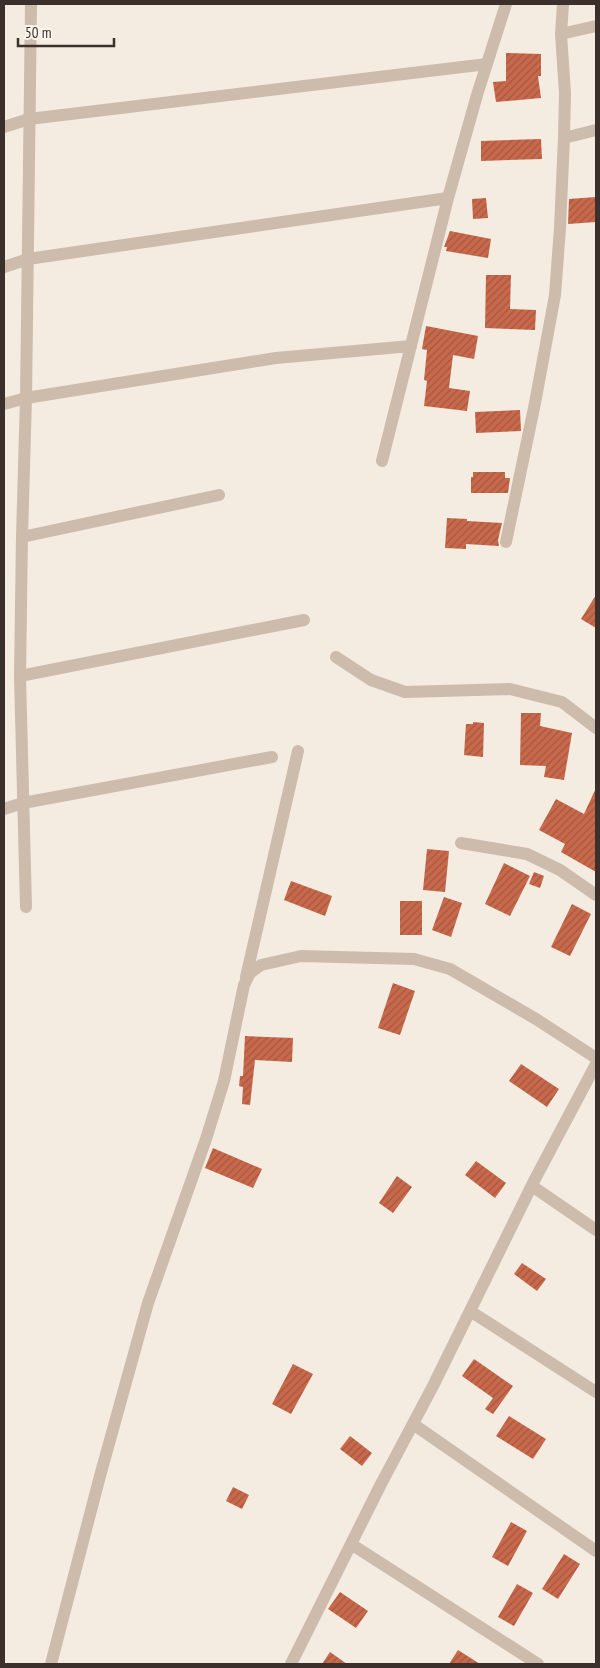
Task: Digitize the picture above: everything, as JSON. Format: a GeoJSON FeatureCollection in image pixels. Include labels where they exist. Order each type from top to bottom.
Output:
{"type":"FeatureCollection","features":[{"type":"Feature","properties":{"kind":"street"},"geometry":{"type":"LineString","coordinates":[[26,908],[20,676],[31,4]]}},
{"type":"Feature","properties":{"kind":"street"},"geometry":{"type":"LineString","coordinates":[[382,461],[448,198],[506,4]]}},
{"type":"Feature","properties":{"kind":"street"},"geometry":{"type":"LineString","coordinates":[[506,542],[555,296],[564,138],[565,93],[561,34],[563,4]]}},
{"type":"Feature","properties":{"kind":"street"},"geometry":{"type":"LineString","coordinates":[[561,34],[596,26]]}},
{"type":"Feature","properties":{"kind":"street"},"geometry":{"type":"LineString","coordinates":[[4,127],[29,118],[487,64]]}},
{"type":"Feature","properties":{"kind":"street"},"geometry":{"type":"LineString","coordinates":[[564,138],[596,130]]}},
{"type":"Feature","properties":{"kind":"street"},"geometry":{"type":"LineString","coordinates":[[4,267],[28,259],[448,198]]}},
{"type":"Feature","properties":{"kind":"street"},"geometry":{"type":"LineString","coordinates":[[4,404],[26,398],[276,358],[411,346]]}},
{"type":"Feature","properties":{"kind":"street"},"geometry":{"type":"LineString","coordinates":[[22,537],[219,494]]}},
{"type":"Feature","properties":{"kind":"street"},"geometry":{"type":"LineString","coordinates":[[20,676],[304,620]]}},
{"type":"Feature","properties":{"kind":"street"},"geometry":{"type":"LineString","coordinates":[[336,657],[371,680],[405,692],[510,689],[562,702],[596,728]]}},
{"type":"Feature","properties":{"kind":"street"},"geometry":{"type":"LineString","coordinates":[[51,1664],[148,1303],[206,1139],[224,1081],[298,751]]}},
{"type":"Feature","properties":{"kind":"street"},"geometry":{"type":"LineString","coordinates":[[4,809],[23,803],[272,757]]}},
{"type":"Feature","properties":{"kind":"street"},"geometry":{"type":"LineString","coordinates":[[461,843],[527,854],[560,870],[596,895]]}},
{"type":"Feature","properties":{"kind":"street"},"geometry":{"type":"LineString","coordinates":[[246,979],[261,965],[301,956],[414,960],[450,969],[596,1058]]}},
{"type":"Feature","properties":{"kind":"street"},"geometry":{"type":"LineString","coordinates":[[291,1664],[532,1186],[596,1064]]}},
{"type":"Feature","properties":{"kind":"street"},"geometry":{"type":"LineString","coordinates":[[532,1186],[596,1230]]}},
{"type":"Feature","properties":{"kind":"street"},"geometry":{"type":"LineString","coordinates":[[470,1311],[596,1392]]}},
{"type":"Feature","properties":{"kind":"street"},"geometry":{"type":"LineString","coordinates":[[413,1424],[596,1551]]}},
{"type":"Feature","properties":{"kind":"street"},"geometry":{"type":"LineString","coordinates":[[351,1544],[538,1664]]}},
{"type":"Feature","properties":{"kind":"building"},"geometry":{"type":"Polygon","coordinates":[[[506,53],[541,54],[541,76],[538,76],[541,98],[496,102],[493,82],[506,81],[506,53]]]}},
{"type":"Feature","properties":{"kind":"building"},"geometry":{"type":"Polygon","coordinates":[[[541,139],[542,159],[481,161],[481,141],[541,139]]]}},
{"type":"Feature","properties":{"kind":"building"},"geometry":{"type":"Polygon","coordinates":[[[596,197],[596,222],[568,224],[569,199],[596,197]]]}},
{"type":"Feature","properties":{"kind":"building"},"geometry":{"type":"Polygon","coordinates":[[[486,198],[488,218],[473,219],[472,199],[486,198]]]}},
{"type":"Feature","properties":{"kind":"building"},"geometry":{"type":"Polygon","coordinates":[[[450,231],[491,239],[488,258],[446,251],[447,247],[444,247],[450,231]]]}},
{"type":"Feature","properties":{"kind":"building"},"geometry":{"type":"Polygon","coordinates":[[[486,275],[511,275],[510,309],[536,310],[535,330],[485,328],[486,275]]]}},
{"type":"Feature","properties":{"kind":"building"},"geometry":{"type":"Polygon","coordinates":[[[426,326],[478,336],[474,359],[453,355],[449,388],[470,391],[467,411],[424,406],[427,381],[424,380],[427,350],[422,349],[426,326]]]}},
{"type":"Feature","properties":{"kind":"building"},"geometry":{"type":"Polygon","coordinates":[[[520,410],[521,431],[476,433],[475,412],[520,410]]]}},
{"type":"Feature","properties":{"kind":"building"},"geometry":{"type":"Polygon","coordinates":[[[473,472],[505,472],[505,478],[510,478],[508,493],[471,493],[471,477],[473,477],[473,472]]]}},
{"type":"Feature","properties":{"kind":"building"},"geometry":{"type":"Polygon","coordinates":[[[447,518],[502,523],[498,540],[499,546],[466,544],[466,549],[445,548],[447,518]]]}},
{"type":"Feature","properties":{"kind":"building"},"geometry":{"type":"Polygon","coordinates":[[[596,595],[596,628],[581,619],[596,595]]]}},
{"type":"Feature","properties":{"kind":"building"},"geometry":{"type":"Polygon","coordinates":[[[521,713],[541,713],[540,726],[572,733],[564,780],[544,777],[546,766],[520,765],[521,713]]]}},
{"type":"Feature","properties":{"kind":"building"},"geometry":{"type":"Polygon","coordinates":[[[473,722],[484,723],[483,757],[464,755],[466,724],[473,724],[473,722]]]}},
{"type":"Feature","properties":{"kind":"building"},"geometry":{"type":"Polygon","coordinates":[[[596,788],[596,872],[561,852],[565,844],[539,830],[556,799],[584,814],[596,788]]]}},
{"type":"Feature","properties":{"kind":"building"},"geometry":{"type":"Polygon","coordinates":[[[427,849],[449,851],[445,892],[423,890],[427,849]]]}},
{"type":"Feature","properties":{"kind":"building"},"geometry":{"type":"Polygon","coordinates":[[[504,863],[530,876],[510,916],[485,904],[504,863]]]}},
{"type":"Feature","properties":{"kind":"building"},"geometry":{"type":"Polygon","coordinates":[[[534,872],[544,876],[540,888],[529,884],[534,872]]]}},
{"type":"Feature","properties":{"kind":"building"},"geometry":{"type":"Polygon","coordinates":[[[291,881],[332,896],[325,916],[284,900],[291,881]]]}},
{"type":"Feature","properties":{"kind":"building"},"geometry":{"type":"Polygon","coordinates":[[[444,897],[462,903],[451,937],[432,930],[444,897]]]}},
{"type":"Feature","properties":{"kind":"building"},"geometry":{"type":"Polygon","coordinates":[[[400,901],[422,901],[422,935],[400,935],[400,901]]]}},
{"type":"Feature","properties":{"kind":"building"},"geometry":{"type":"Polygon","coordinates":[[[572,904],[591,914],[570,956],[551,947],[572,904]]]}},
{"type":"Feature","properties":{"kind":"building"},"geometry":{"type":"Polygon","coordinates":[[[393,983],[415,991],[400,1035],[378,1028],[393,983]]]}},
{"type":"Feature","properties":{"kind":"building"},"geometry":{"type":"Polygon","coordinates":[[[245,1036],[293,1038],[292,1062],[255,1060],[250,1105],[242,1104],[243,1087],[239,1086],[240,1076],[243,1076],[245,1036]]]}},
{"type":"Feature","properties":{"kind":"building"},"geometry":{"type":"Polygon","coordinates":[[[521,1064],[559,1089],[547,1107],[509,1081],[521,1064]]]}},
{"type":"Feature","properties":{"kind":"building"},"geometry":{"type":"Polygon","coordinates":[[[213,1148],[262,1169],[253,1188],[205,1168],[213,1148]]]}},
{"type":"Feature","properties":{"kind":"building"},"geometry":{"type":"Polygon","coordinates":[[[476,1161],[506,1183],[495,1198],[465,1175],[476,1161]]]}},
{"type":"Feature","properties":{"kind":"building"},"geometry":{"type":"Polygon","coordinates":[[[397,1176],[412,1187],[393,1213],[379,1203],[397,1176]]]}},
{"type":"Feature","properties":{"kind":"building"},"geometry":{"type":"Polygon","coordinates":[[[522,1263],[546,1279],[537,1291],[514,1274],[522,1263]]]}},
{"type":"Feature","properties":{"kind":"building"},"geometry":{"type":"Polygon","coordinates":[[[474,1359],[513,1386],[493,1414],[485,1409],[493,1398],[462,1376],[474,1359]]]}},
{"type":"Feature","properties":{"kind":"building"},"geometry":{"type":"Polygon","coordinates":[[[293,1364],[313,1374],[291,1414],[272,1404],[293,1364]]]}},
{"type":"Feature","properties":{"kind":"building"},"geometry":{"type":"Polygon","coordinates":[[[509,1416],[546,1439],[533,1459],[496,1436],[509,1416]]]}},
{"type":"Feature","properties":{"kind":"building"},"geometry":{"type":"Polygon","coordinates":[[[350,1436],[372,1453],[362,1466],[340,1449],[350,1436]]]}},
{"type":"Feature","properties":{"kind":"building"},"geometry":{"type":"Polygon","coordinates":[[[233,1487],[249,1495],[242,1509],[226,1501],[233,1487]]]}},
{"type":"Feature","properties":{"kind":"building"},"geometry":{"type":"Polygon","coordinates":[[[511,1522],[527,1531],[508,1566],[492,1557],[511,1522]]]}},
{"type":"Feature","properties":{"kind":"building"},"geometry":{"type":"Polygon","coordinates":[[[564,1554],[580,1564],[558,1599],[542,1589],[564,1554]]]}},
{"type":"Feature","properties":{"kind":"building"},"geometry":{"type":"Polygon","coordinates":[[[517,1584],[533,1593],[514,1626],[498,1617],[517,1584]]]}},
{"type":"Feature","properties":{"kind":"building"},"geometry":{"type":"Polygon","coordinates":[[[340,1592],[368,1611],[356,1628],[328,1609],[340,1592]]]}},
{"type":"Feature","properties":{"kind":"building"},"geometry":{"type":"Polygon","coordinates":[[[458,1650],[480,1664],[449,1664],[458,1650]]]}},
{"type":"Feature","properties":{"kind":"building"},"geometry":{"type":"Polygon","coordinates":[[[330,1652],[347,1664],[322,1664],[330,1652]]]}}]}
